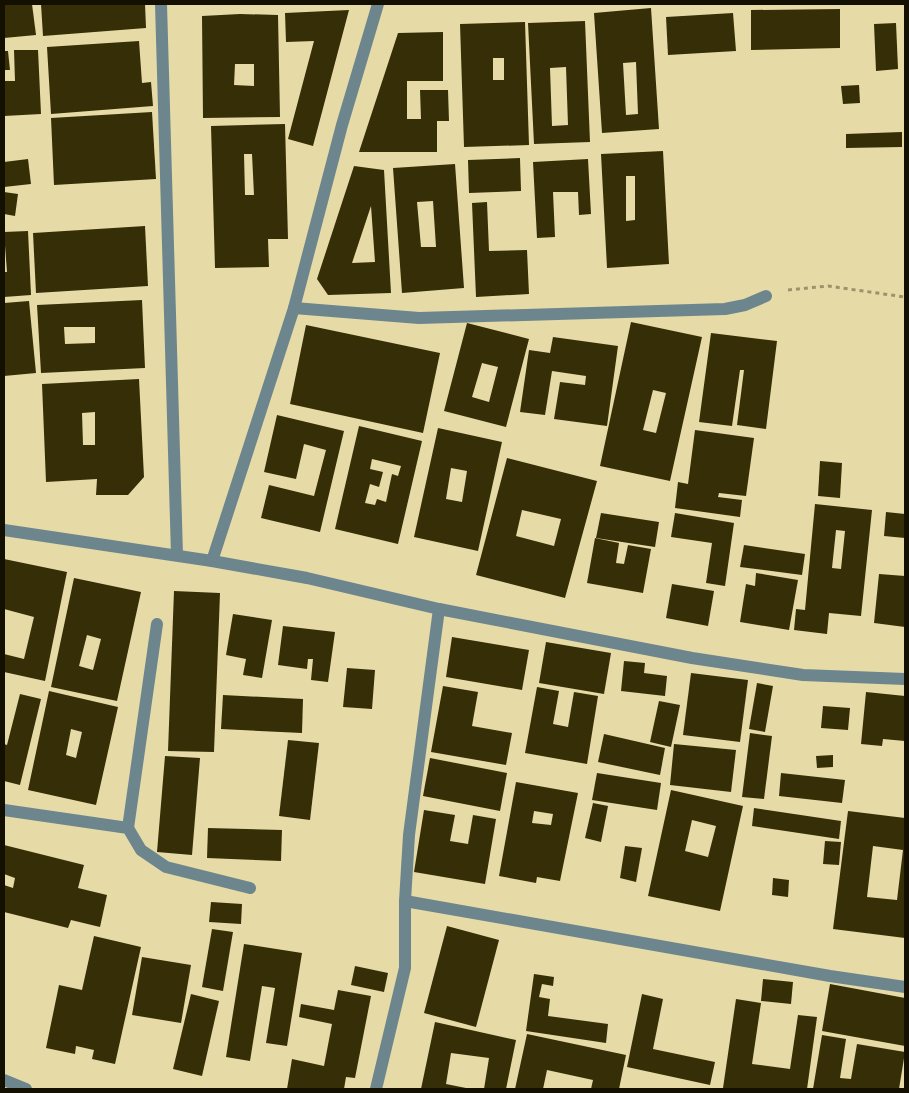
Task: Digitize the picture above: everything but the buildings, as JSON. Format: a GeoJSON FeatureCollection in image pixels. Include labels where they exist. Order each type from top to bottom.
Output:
{"type":"FeatureCollection","features":[{"type":"Feature","properties":{"kind":"street"},"geometry":{"type":"LineString","coordinates":[[161,4],[177,555]]}},
{"type":"Feature","properties":{"kind":"street"},"geometry":{"type":"LineString","coordinates":[[212,560],[294,308],[342,125],[378,4]]}},
{"type":"Feature","properties":{"kind":"street"},"geometry":{"type":"LineString","coordinates":[[294,308],[419,318],[726,309],[745,305],[766,296]]}},
{"type":"Feature","properties":{"kind":"street"},"geometry":{"type":"LineString","coordinates":[[4,530],[212,560],[307,578],[439,609],[692,658],[794,674],[905,679]]}},
{"type":"Feature","properties":{"kind":"street"},"geometry":{"type":"LineString","coordinates":[[376,1089],[405,968],[405,900],[409,835],[439,609]]}},
{"type":"Feature","properties":{"kind":"street"},"geometry":{"type":"LineString","coordinates":[[157,624],[128,828],[142,850],[166,867],[250,888]]}},
{"type":"Feature","properties":{"kind":"street"},"geometry":{"type":"LineString","coordinates":[[4,810],[128,828]]}},
{"type":"Feature","properties":{"kind":"street"},"geometry":{"type":"LineString","coordinates":[[405,900],[830,976],[905,987]]}},
{"type":"Feature","properties":{"kind":"street"},"geometry":{"type":"LineString","coordinates":[[4,1080],[26,1089]]}},
{"type":"Feature","properties":{"kind":"path"},"geometry":{"type":"LineString","coordinates":[[766,296],[794,288],[828,286],[905,297]]}}]}
